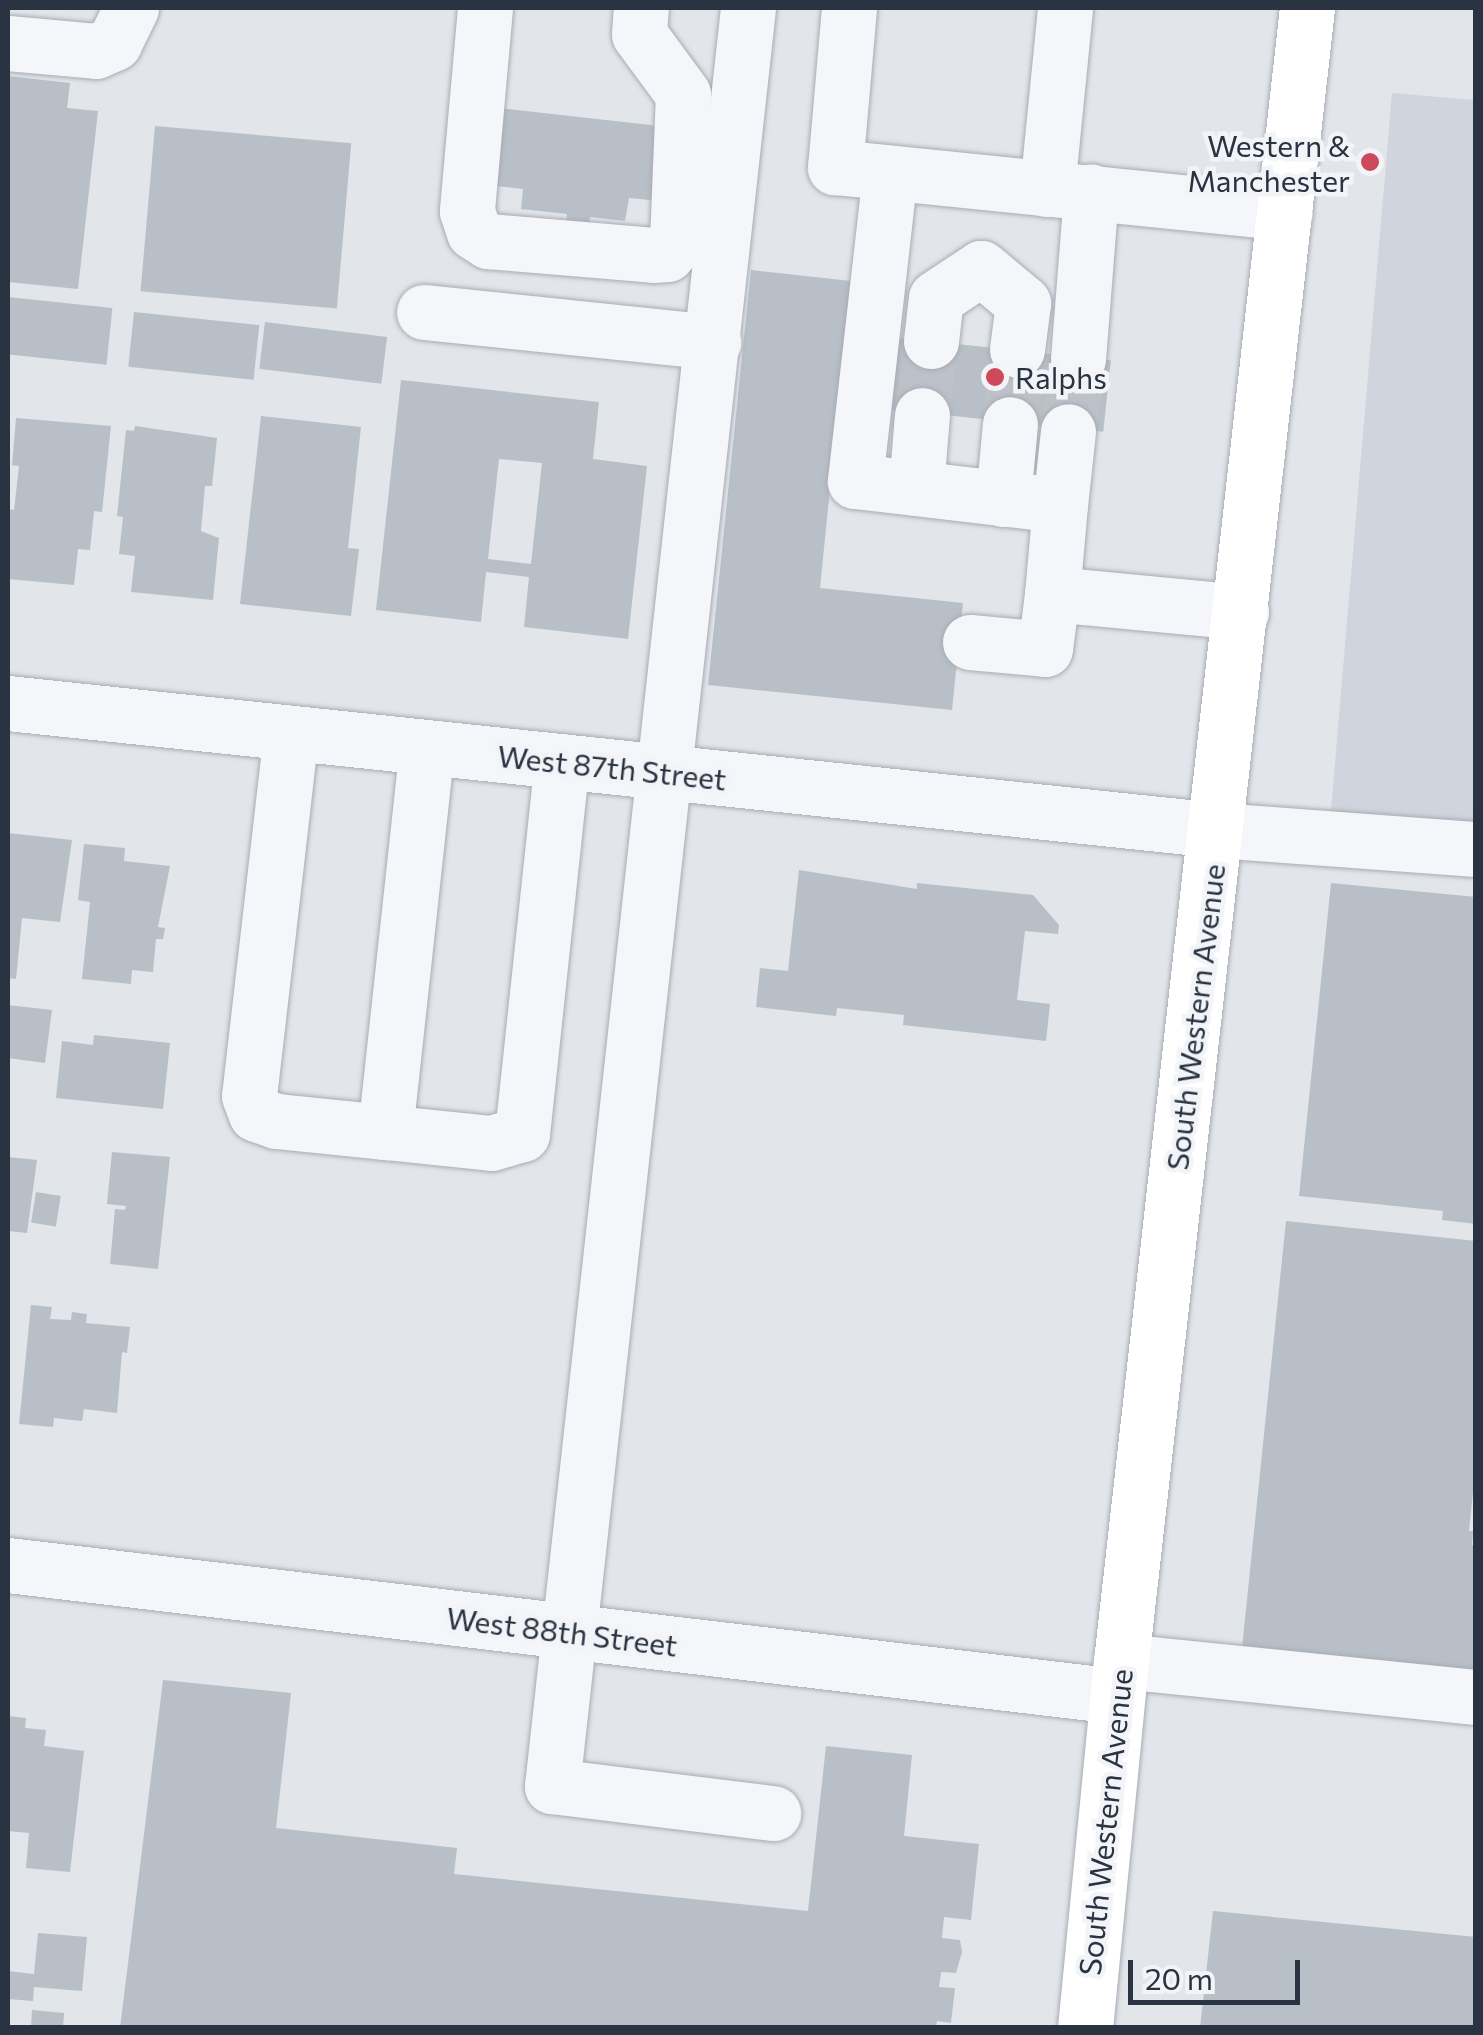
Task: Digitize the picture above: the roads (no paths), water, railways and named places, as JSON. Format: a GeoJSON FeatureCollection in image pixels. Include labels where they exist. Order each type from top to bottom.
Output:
{"type":"FeatureCollection","features":[{"type":"Feature","properties":{"kind":"main road","name":"South Western Avenue"},"geometry":{"type":"LineString","coordinates":[[1085,2028],[1119,1678],[1307,8]]}},
{"type":"Feature","properties":{"kind":"street"},"geometry":{"type":"LineString","coordinates":[[8,43],[96,51],[114,43],[131,8]]}},
{"type":"Feature","properties":{"kind":"street"},"geometry":{"type":"LineString","coordinates":[[485,8],[468,211],[474,232],[488,241],[667,254],[677,242],[683,94],[638,34],[641,8]]}},
{"type":"Feature","properties":{"kind":"street"},"geometry":{"type":"LineString","coordinates":[[748,8],[667,772],[552,1786],[773,1813]]}},
{"type":"Feature","properties":{"kind":"street"},"geometry":{"type":"LineString","coordinates":[[849,8],[835,167],[1285,213]]}},
{"type":"Feature","properties":{"kind":"street"},"geometry":{"type":"LineString","coordinates":[[1065,8],[1078,359]]}},
{"type":"Feature","properties":{"kind":"street"},"geometry":{"type":"LineString","coordinates":[[890,173],[855,481],[1060,505]]}},
{"type":"Feature","properties":{"kind":"street"},"geometry":{"type":"LineString","coordinates":[[981,268],[989,182]]}},
{"type":"Feature","properties":{"kind":"street"},"geometry":{"type":"LineString","coordinates":[[931,341],[936,298],[981,268]]}},
{"type":"Feature","properties":{"kind":"street"},"geometry":{"type":"LineString","coordinates":[[981,268],[1023,303],[1018,350]]}},
{"type":"Feature","properties":{"kind":"street"},"geometry":{"type":"LineString","coordinates":[[424,312],[713,342]]}},
{"type":"Feature","properties":{"kind":"street"},"geometry":{"type":"LineString","coordinates":[[916,488],[922,414]]}},
{"type":"Feature","properties":{"kind":"street"},"geometry":{"type":"LineString","coordinates":[[1004,499],[1010,424]]}},
{"type":"Feature","properties":{"kind":"street"},"geometry":{"type":"LineString","coordinates":[[970,642],[1045,649],[1068,431]]}},
{"type":"Feature","properties":{"kind":"street"},"geometry":{"type":"LineString","coordinates":[[1052,594],[1240,612]]}},
{"type":"Feature","properties":{"kind":"street","name":"West 87th Street"},"geometry":{"type":"LineString","coordinates":[[8,703],[1217,830],[1476,849]]}},
{"type":"Feature","properties":{"kind":"street"},"geometry":{"type":"LineString","coordinates":[[291,733],[249,1096],[256,1114],[276,1121],[491,1143],[522,1134],[562,762]]}},
{"type":"Feature","properties":{"kind":"street"},"geometry":{"type":"LineString","coordinates":[[385,1132],[427,747]]}},
{"type":"Feature","properties":{"kind":"street","name":"West 88th Street"},"geometry":{"type":"LineString","coordinates":[[8,1565],[569,1632],[1119,1678],[1476,1697]]}},
{"type":"Feature","properties":{"kind":"tunnel"},"geometry":{"type":"LineString","coordinates":[[922,415],[931,341]]}},
{"type":"Feature","properties":{"kind":"tunnel"},"geometry":{"type":"LineString","coordinates":[[1010,424],[1017,350]]}},
{"type":"Feature","properties":{"kind":"tunnel"},"geometry":{"type":"LineString","coordinates":[[1068,431],[1078,359]]}},
{"type":"Feature","properties":{"kind":"place","name":"Western & Manchester"},"geometry":{"type":"Point","coordinates":[1370,162]}},
{"type":"Feature","properties":{"kind":"place","name":"Ralphs"},"geometry":{"type":"Point","coordinates":[995,377]}}]}
